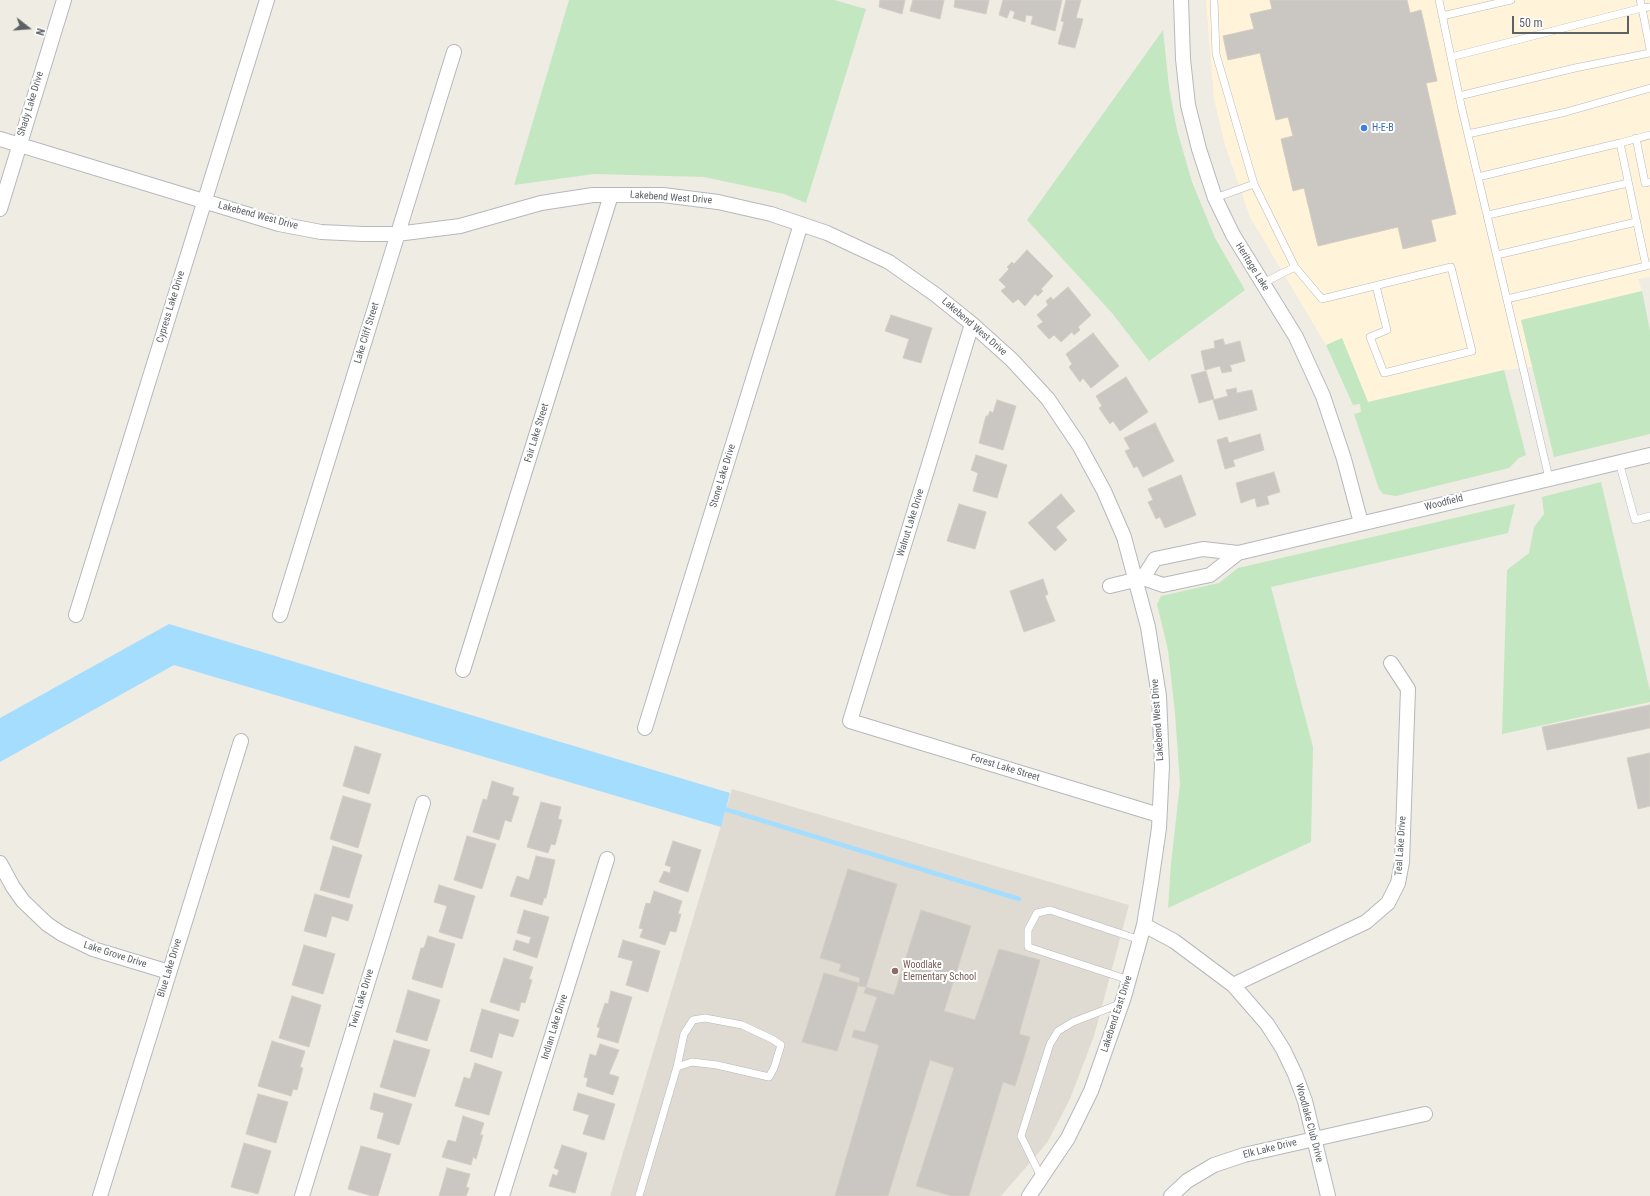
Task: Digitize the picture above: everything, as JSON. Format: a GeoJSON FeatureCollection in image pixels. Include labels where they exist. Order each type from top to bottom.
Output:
{"type":"FeatureCollection","features":[{"type":"Feature","properties":{"kind":"street","name":"Shady Lake Drive"},"geometry":{"type":"LineString","coordinates":[[0,209],[64,0]]}},
{"type":"Feature","properties":{"kind":"street","name":"Cypress Lake Drive"},"geometry":{"type":"LineString","coordinates":[[76,615],[267,0]]}},
{"type":"Feature","properties":{"kind":"street","name":"Heritage Lake"},"geometry":{"type":"LineString","coordinates":[[1181,0],[1183,59],[1188,105],[1199,149],[1215,198],[1233,235],[1296,337],[1323,396],[1344,459],[1361,523]]}},
{"type":"Feature","properties":{"kind":"street","name":"Lake Cliff Street"},"geometry":{"type":"LineString","coordinates":[[280,615],[454,52]]}},
{"type":"Feature","properties":{"kind":"street","name":"Lakebend West Drive"},"geometry":{"type":"LineString","coordinates":[[0,139],[279,224],[321,232],[397,234],[460,226],[540,203],[593,195],[663,195],[718,202],[771,214],[827,233],[900,269],[936,294],[972,324],[1012,360],[1048,399],[1079,445],[1104,491],[1140,578],[1159,696],[1162,766],[1159,815]]}},
{"type":"Feature","properties":{"kind":"street","name":"Fair Lake Street"},"geometry":{"type":"LineString","coordinates":[[463,670],[611,195]]}},
{"type":"Feature","properties":{"kind":"street","name":"Stone Lake Drive"},"geometry":{"type":"LineString","coordinates":[[645,728],[801,224]]}},
{"type":"Feature","properties":{"kind":"street","name":"Walnut Lake Drive"},"geometry":{"type":"LineString","coordinates":[[850,721],[972,324]]}},
{"type":"Feature","properties":{"kind":"street","name":"Woodfield"},"geometry":{"type":"LineString","coordinates":[[1238,553],[1210,575],[1163,585],[1140,578],[1156,559],[1203,548],[1238,553],[1650,454]]}},
{"type":"Feature","properties":{"kind":"street"},"geometry":{"type":"LineString","coordinates":[[1110,586],[1140,578]]}},
{"type":"Feature","properties":{"kind":"street","name":"Teal Lake Drive"},"geometry":{"type":"LineString","coordinates":[[1233,984],[1366,922],[1388,903],[1398,884],[1402,862],[1408,689],[1391,663]]}},
{"type":"Feature","properties":{"kind":"street","name":"Forest Lake Street"},"geometry":{"type":"LineString","coordinates":[[850,721],[1159,815]]}},
{"type":"Feature","properties":{"kind":"street","name":"Blue Lake Drive"},"geometry":{"type":"LineString","coordinates":[[100,1196],[241,741]]}},
{"type":"Feature","properties":{"kind":"street","name":"Twin Lake Drive"},"geometry":{"type":"LineString","coordinates":[[302,1196],[423,803]]}},
{"type":"Feature","properties":{"kind":"street","name":"Lakebend East Drive"},"geometry":{"type":"LineString","coordinates":[[1029,1196],[1042,1179],[1068,1138],[1091,1091],[1122,1003],[1144,925],[1159,815]]}},
{"type":"Feature","properties":{"kind":"street","name":"Indian Lake Drive"},"geometry":{"type":"LineString","coordinates":[[502,1196],[607,859]]}},
{"type":"Feature","properties":{"kind":"street","name":"Lake Grove Drive"},"geometry":{"type":"LineString","coordinates":[[0,863],[12,887],[23,901],[47,924],[62,934],[93,949],[169,972]]}},
{"type":"Feature","properties":{"kind":"street","name":"Woodlake Club Drive"},"geometry":{"type":"LineString","coordinates":[[1144,925],[1174,941],[1233,984],[1267,1024],[1283,1049],[1295,1074],[1305,1101],[1328,1196]]}},
{"type":"Feature","properties":{"kind":"street","name":"Elk Lake Drive"},"geometry":{"type":"LineString","coordinates":[[1171,1196],[1187,1181],[1214,1165],[1244,1155],[1425,1114]]}},
{"type":"Feature","properties":{"kind":"lane"},"geometry":{"type":"LineString","coordinates":[[1214,0],[1216,54],[1254,184],[1295,267],[1322,298],[1451,267],[1472,351],[1384,374],[1370,338],[1387,330],[1376,286]]}},
{"type":"Feature","properties":{"kind":"lane"},"geometry":{"type":"LineString","coordinates":[[1439,0],[1459,96],[1549,478]]}},
{"type":"Feature","properties":{"kind":"lane"},"geometry":{"type":"LineString","coordinates":[[1442,16],[1511,0]]}},
{"type":"Feature","properties":{"kind":"lane"},"geometry":{"type":"LineString","coordinates":[[1640,0],[1650,49]]}},
{"type":"Feature","properties":{"kind":"lane"},"geometry":{"type":"LineString","coordinates":[[1451,57],[1650,7]]}},
{"type":"Feature","properties":{"kind":"lane"},"geometry":{"type":"LineString","coordinates":[[1459,96],[1575,68],[1650,53]]}},
{"type":"Feature","properties":{"kind":"lane"},"geometry":{"type":"LineString","coordinates":[[1468,134],[1566,112],[1650,88]]}},
{"type":"Feature","properties":{"kind":"lane"},"geometry":{"type":"LineString","coordinates":[[1478,176],[1650,135]]}},
{"type":"Feature","properties":{"kind":"lane"},"geometry":{"type":"LineString","coordinates":[[1636,138],[1645,183],[1650,182]]}},
{"type":"Feature","properties":{"kind":"lane"},"geometry":{"type":"LineString","coordinates":[[1507,299],[1648,266],[1636,222],[1620,143]]}},
{"type":"Feature","properties":{"kind":"lane"},"geometry":{"type":"LineString","coordinates":[[1488,216],[1628,183]]}},
{"type":"Feature","properties":{"kind":"lane"},"geometry":{"type":"LineString","coordinates":[[1215,198],[1254,184]]}},
{"type":"Feature","properties":{"kind":"lane"},"geometry":{"type":"LineString","coordinates":[[1497,255],[1636,222]]}},
{"type":"Feature","properties":{"kind":"lane"},"geometry":{"type":"LineString","coordinates":[[1263,283],[1295,267]]}},
{"type":"Feature","properties":{"kind":"lane"},"geometry":{"type":"LineString","coordinates":[[1620,462],[1635,520],[1650,516]]}},
{"type":"Feature","properties":{"kind":"lane"},"geometry":{"type":"LineString","coordinates":[[1129,980],[1028,947],[1028,930],[1037,913],[1050,910],[1140,940]]}},
{"type":"Feature","properties":{"kind":"lane"},"geometry":{"type":"LineString","coordinates":[[1042,1179],[1021,1136],[1050,1044],[1058,1031],[1073,1022],[1122,1003]]}},
{"type":"Feature","properties":{"kind":"lane"},"geometry":{"type":"LineString","coordinates":[[639,1196],[677,1067],[684,1034],[693,1020],[705,1018],[742,1026],[772,1039],[781,1046],[774,1068],[769,1077],[717,1065],[692,1062],[677,1067]]}},
{"type":"Feature","properties":{"kind":"shaded area"},"geometry":{"type":"Polygon","coordinates":[[[1206,0],[1650,0],[1650,277],[1638,279],[1642,291],[1521,320],[1532,367],[1504,370],[1368,402],[1342,338],[1326,345],[1250,217],[1225,145],[1214,99],[1206,0]]]}},
{"type":"Feature","properties":{"kind":"shaded area","name":"Woodlake Elementary School"},"geometry":{"type":"Polygon","coordinates":[[[732,789],[1129,905],[1094,1036],[1070,1099],[1047,1143],[1001,1196],[610,1196],[732,789]]]}},
{"type":"Feature","properties":{"kind":"green space"},"geometry":{"type":"Polygon","coordinates":[[[569,0],[834,0],[866,9],[806,203],[784,194],[704,177],[594,174],[514,185],[569,0]]]}},
{"type":"Feature","properties":{"kind":"green space"},"geometry":{"type":"Polygon","coordinates":[[[1163,30],[1169,87],[1177,130],[1192,182],[1215,238],[1245,290],[1149,361],[1112,313],[1027,220],[1163,30]]]}},
{"type":"Feature","properties":{"kind":"green space"},"geometry":{"type":"Polygon","coordinates":[[[1642,291],[1650,331],[1650,434],[1554,457],[1521,320],[1642,291]]]}},
{"type":"Feature","properties":{"kind":"green space"},"geometry":{"type":"Polygon","coordinates":[[[1342,338],[1368,402],[1504,370],[1526,455],[1519,458],[1509,468],[1396,496],[1383,494],[1379,489],[1354,414],[1361,412],[1360,404],[1353,405],[1326,345],[1342,338]]]}},
{"type":"Feature","properties":{"kind":"green space"},"geometry":{"type":"Polygon","coordinates":[[[1601,482],[1650,691],[1650,702],[1502,734],[1507,570],[1529,553],[1534,527],[1544,514],[1542,497],[1601,482]]]}},
{"type":"Feature","properties":{"kind":"green space"},"geometry":{"type":"Polygon","coordinates":[[[1515,504],[1508,533],[1271,587],[1313,747],[1311,842],[1168,908],[1171,864],[1180,784],[1175,713],[1168,650],[1157,604],[1161,596],[1219,583],[1238,568],[1515,504]]]}},
{"type":"Feature","properties":{"kind":"water"},"geometry":{"type":"Polygon","coordinates":[[[169,624],[730,793],[721,827],[174,665],[0,762],[0,718],[169,624]]]}},
{"type":"Feature","properties":{"kind":"building"},"geometry":{"type":"Polygon","coordinates":[[[880,0],[905,0],[902,14],[879,7],[880,0]]]}},
{"type":"Feature","properties":{"kind":"building"},"geometry":{"type":"Polygon","coordinates":[[[913,0],[944,0],[940,19],[910,11],[913,0]]]}},
{"type":"Feature","properties":{"kind":"building"},"geometry":{"type":"Polygon","coordinates":[[[955,0],[989,0],[986,14],[954,7],[955,0]]]}},
{"type":"Feature","properties":{"kind":"building"},"geometry":{"type":"Polygon","coordinates":[[[1003,0],[1062,0],[1055,31],[1031,24],[1033,16],[1026,15],[1025,22],[1013,18],[1015,12],[1010,10],[1007,18],[999,15],[1003,0]]]}},
{"type":"Feature","properties":{"kind":"building"},"geometry":{"type":"Polygon","coordinates":[[[1066,0],[1081,0],[1076,18],[1083,19],[1075,48],[1058,44],[1064,22],[1061,21],[1066,0]]]}},
{"type":"Feature","properties":{"kind":"building","name":"H-E-B"},"geometry":{"type":"Polygon","coordinates":[[[1270,0],[1407,0],[1410,13],[1421,10],[1437,81],[1426,83],[1456,214],[1431,220],[1436,241],[1403,249],[1398,227],[1318,246],[1304,188],[1293,191],[1281,139],[1293,136],[1288,117],[1276,120],[1260,53],[1228,60],[1223,36],[1254,29],[1250,14],[1272,9],[1270,0]]]}},
{"type":"Feature","properties":{"kind":"building"},"geometry":{"type":"Polygon","coordinates":[[[1027,250],[1053,276],[1041,289],[1043,291],[1038,296],[1035,294],[1025,306],[1018,299],[1013,303],[1001,291],[1006,287],[999,280],[1009,269],[1007,267],[1012,262],[1014,264],[1027,250]]]}},
{"type":"Feature","properties":{"kind":"building"},"geometry":{"type":"Polygon","coordinates":[[[1068,287],[1091,315],[1078,327],[1080,330],[1074,335],[1072,332],[1061,342],[1054,335],[1049,339],[1037,326],[1043,322],[1037,315],[1048,305],[1046,301],[1051,297],[1053,300],[1068,287]]]}},
{"type":"Feature","properties":{"kind":"building"},"geometry":{"type":"Polygon","coordinates":[[[891,315],[932,328],[921,363],[903,358],[909,339],[885,331],[891,315]]]}},
{"type":"Feature","properties":{"kind":"building"},"geometry":{"type":"Polygon","coordinates":[[[1093,333],[1119,366],[1091,388],[1083,378],[1080,382],[1069,367],[1072,364],[1066,354],[1093,333]]]}},
{"type":"Feature","properties":{"kind":"building"},"geometry":{"type":"Polygon","coordinates":[[[1223,339],[1225,345],[1240,341],[1245,361],[1230,365],[1232,371],[1222,373],[1220,366],[1205,370],[1201,351],[1215,348],[1214,341],[1223,339]]]}},
{"type":"Feature","properties":{"kind":"building"},"geometry":{"type":"Polygon","coordinates":[[[1206,371],[1214,399],[1199,403],[1191,375],[1206,371]]]}},
{"type":"Feature","properties":{"kind":"building"},"geometry":{"type":"Polygon","coordinates":[[[1126,377],[1148,412],[1120,431],[1113,421],[1110,424],[1099,408],[1102,406],[1096,396],[1126,377]]]}},
{"type":"Feature","properties":{"kind":"building"},"geometry":{"type":"Polygon","coordinates":[[[1236,388],[1237,393],[1252,390],[1257,410],[1219,420],[1213,400],[1228,396],[1226,390],[1236,388]]]}},
{"type":"Feature","properties":{"kind":"building"},"geometry":{"type":"Polygon","coordinates":[[[997,400],[1016,406],[1003,450],[979,443],[986,416],[988,416],[990,411],[993,413],[997,400]]]}},
{"type":"Feature","properties":{"kind":"building"},"geometry":{"type":"Polygon","coordinates":[[[1155,423],[1174,461],[1143,477],[1137,466],[1134,468],[1125,451],[1130,449],[1124,438],[1155,423]]]}},
{"type":"Feature","properties":{"kind":"building"},"geometry":{"type":"Polygon","coordinates":[[[1260,434],[1264,450],[1233,460],[1235,466],[1225,469],[1217,440],[1227,437],[1229,443],[1260,434]]]}},
{"type":"Feature","properties":{"kind":"building"},"geometry":{"type":"Polygon","coordinates":[[[976,455],[1007,465],[997,498],[973,491],[978,473],[971,470],[976,455]]]}},
{"type":"Feature","properties":{"kind":"building"},"geometry":{"type":"Polygon","coordinates":[[[1274,472],[1280,492],[1267,496],[1269,504],[1257,507],[1255,498],[1241,503],[1236,483],[1274,472]]]}},
{"type":"Feature","properties":{"kind":"building"},"geometry":{"type":"Polygon","coordinates":[[[1181,475],[1196,515],[1165,528],[1160,517],[1156,519],[1148,502],[1153,500],[1148,489],[1181,475]]]}},
{"type":"Feature","properties":{"kind":"building"},"geometry":{"type":"Polygon","coordinates":[[[1061,494],[1075,511],[1056,527],[1067,540],[1055,551],[1028,523],[1061,494]]]}},
{"type":"Feature","properties":{"kind":"building"},"geometry":{"type":"Polygon","coordinates":[[[959,504],[986,512],[975,549],[947,541],[959,504]]]}},
{"type":"Feature","properties":{"kind":"building"},"geometry":{"type":"Polygon","coordinates":[[[1043,579],[1048,594],[1045,596],[1055,621],[1024,632],[1010,591],[1043,579]]]}},
{"type":"Feature","properties":{"kind":"building"},"geometry":{"type":"Polygon","coordinates":[[[1650,705],[1650,728],[1547,750],[1542,727],[1650,705]]]}},
{"type":"Feature","properties":{"kind":"building"},"geometry":{"type":"Polygon","coordinates":[[[355,746],[381,754],[369,794],[343,786],[355,746]]]}},
{"type":"Feature","properties":{"kind":"building"},"geometry":{"type":"Polygon","coordinates":[[[1650,753],[1650,806],[1638,809],[1627,758],[1650,753]]]}},
{"type":"Feature","properties":{"kind":"building"},"geometry":{"type":"Polygon","coordinates":[[[492,781],[514,788],[512,795],[519,797],[511,822],[505,820],[499,840],[473,832],[483,799],[487,800],[492,781]]]}},
{"type":"Feature","properties":{"kind":"building"},"geometry":{"type":"Polygon","coordinates":[[[343,796],[371,804],[358,848],[330,839],[343,796]]]}},
{"type":"Feature","properties":{"kind":"building"},"geometry":{"type":"Polygon","coordinates":[[[541,802],[561,807],[558,819],[562,820],[555,845],[551,844],[548,853],[527,847],[541,802]]]}},
{"type":"Feature","properties":{"kind":"building"},"geometry":{"type":"Polygon","coordinates":[[[467,836],[496,844],[482,889],[454,880],[467,836]]]}},
{"type":"Feature","properties":{"kind":"building"},"geometry":{"type":"Polygon","coordinates":[[[673,841],[701,850],[688,892],[659,882],[664,871],[670,873],[671,867],[665,865],[673,841]]]}},
{"type":"Feature","properties":{"kind":"building"},"geometry":{"type":"Polygon","coordinates":[[[333,846],[362,855],[349,898],[320,890],[333,846]]]}},
{"type":"Feature","properties":{"kind":"building"},"geometry":{"type":"Polygon","coordinates":[[[536,856],[555,860],[546,898],[544,898],[542,905],[510,896],[517,876],[529,880],[536,856]]]}},
{"type":"Feature","properties":{"kind":"building"},"geometry":{"type":"Polygon","coordinates":[[[848,869],[897,884],[866,987],[858,986],[860,978],[839,971],[841,964],[820,958],[848,869]]]}},
{"type":"Feature","properties":{"kind":"building"},"geometry":{"type":"Polygon","coordinates":[[[439,885],[475,896],[462,939],[439,932],[447,906],[434,902],[439,885]]]}},
{"type":"Feature","properties":{"kind":"building"},"geometry":{"type":"Polygon","coordinates":[[[654,891],[682,901],[678,914],[681,914],[676,932],[670,931],[665,945],[640,937],[643,929],[639,928],[646,903],[650,904],[654,891]]]}},
{"type":"Feature","properties":{"kind":"building"},"geometry":{"type":"Polygon","coordinates":[[[315,894],[353,905],[348,921],[332,916],[326,937],[304,931],[315,894]]]}},
{"type":"Feature","properties":{"kind":"building"},"geometry":{"type":"Polygon","coordinates":[[[524,910],[549,917],[537,958],[513,950],[516,940],[529,944],[531,937],[517,933],[524,910]]]}},
{"type":"Feature","properties":{"kind":"building"},"geometry":{"type":"Polygon","coordinates":[[[921,910],[971,926],[944,1011],[975,1020],[999,949],[1040,960],[1019,1034],[1030,1037],[1015,1086],[1003,1082],[969,1196],[952,1196],[916,1186],[954,1068],[930,1060],[888,1196],[835,1196],[879,1045],[852,1037],[854,1030],[865,1032],[877,997],[864,993],[866,987],[894,995],[921,910]]]}},
{"type":"Feature","properties":{"kind":"building"},"geometry":{"type":"Polygon","coordinates":[[[428,936],[455,944],[442,988],[412,979],[421,948],[424,948],[428,936]]]}},
{"type":"Feature","properties":{"kind":"building"},"geometry":{"type":"Polygon","coordinates":[[[623,940],[660,951],[648,992],[626,985],[633,961],[618,957],[623,940]]]}},
{"type":"Feature","properties":{"kind":"building"},"geometry":{"type":"Polygon","coordinates":[[[304,945],[335,954],[323,994],[292,985],[304,945]]]}},
{"type":"Feature","properties":{"kind":"building"},"geometry":{"type":"Polygon","coordinates":[[[504,958],[533,967],[529,979],[532,980],[525,1003],[521,1002],[519,1011],[490,1002],[504,958]]]}},
{"type":"Feature","properties":{"kind":"building"},"geometry":{"type":"Polygon","coordinates":[[[824,973],[859,983],[837,1051],[802,1042],[824,973]]]}},
{"type":"Feature","properties":{"kind":"building"},"geometry":{"type":"Polygon","coordinates":[[[408,990],[440,1000],[427,1041],[396,1032],[408,990]]]}},
{"type":"Feature","properties":{"kind":"building"},"geometry":{"type":"Polygon","coordinates":[[[611,991],[632,997],[618,1043],[597,1037],[600,1028],[597,1027],[605,1003],[608,1004],[611,991]]]}},
{"type":"Feature","properties":{"kind":"building"},"geometry":{"type":"Polygon","coordinates":[[[292,996],[321,1005],[309,1047],[279,1038],[292,996]]]}},
{"type":"Feature","properties":{"kind":"building"},"geometry":{"type":"Polygon","coordinates":[[[482,1009],[519,1020],[513,1037],[499,1033],[492,1058],[470,1051],[482,1009]]]}},
{"type":"Feature","properties":{"kind":"building"},"geometry":{"type":"Polygon","coordinates":[[[394,1040],[430,1050],[415,1097],[380,1087],[394,1040]]]}},
{"type":"Feature","properties":{"kind":"building"},"geometry":{"type":"Polygon","coordinates":[[[272,1041],[305,1051],[300,1067],[303,1068],[297,1090],[293,1089],[291,1096],[258,1086],[272,1041]]]}},
{"type":"Feature","properties":{"kind":"building"},"geometry":{"type":"Polygon","coordinates":[[[600,1044],[619,1050],[609,1074],[619,1077],[613,1095],[586,1086],[588,1078],[584,1077],[590,1054],[596,1056],[600,1044]]]}},
{"type":"Feature","properties":{"kind":"building"},"geometry":{"type":"Polygon","coordinates":[[[475,1063],[502,1072],[489,1115],[455,1106],[464,1077],[470,1079],[475,1063]]]}},
{"type":"Feature","properties":{"kind":"building"},"geometry":{"type":"Polygon","coordinates":[[[374,1093],[412,1104],[399,1145],[377,1138],[384,1113],[370,1109],[374,1093]]]}},
{"type":"Feature","properties":{"kind":"building"},"geometry":{"type":"Polygon","coordinates":[[[578,1093],[615,1104],[604,1140],[583,1134],[589,1115],[573,1110],[578,1093]]]}},
{"type":"Feature","properties":{"kind":"building"},"geometry":{"type":"Polygon","coordinates":[[[258,1094],[288,1102],[276,1143],[246,1134],[258,1094]]]}},
{"type":"Feature","properties":{"kind":"building"},"geometry":{"type":"Polygon","coordinates":[[[463,1116],[484,1123],[480,1135],[483,1135],[476,1159],[473,1157],[471,1165],[442,1157],[448,1140],[456,1142],[463,1116]]]}},
{"type":"Feature","properties":{"kind":"building"},"geometry":{"type":"Polygon","coordinates":[[[244,1143],[271,1151],[258,1194],[231,1187],[244,1143]]]}},
{"type":"Feature","properties":{"kind":"building"},"geometry":{"type":"Polygon","coordinates":[[[562,1145],[587,1153],[575,1193],[549,1186],[553,1174],[557,1176],[559,1170],[554,1168],[562,1145]]]}},
{"type":"Feature","properties":{"kind":"building"},"geometry":{"type":"Polygon","coordinates":[[[361,1146],[391,1154],[378,1196],[372,1196],[348,1189],[361,1146]]]}},
{"type":"Feature","properties":{"kind":"building"},"geometry":{"type":"Polygon","coordinates":[[[447,1168],[470,1174],[466,1187],[469,1188],[466,1196],[439,1196],[447,1168]]]}},
{"type":"Feature","properties":{"kind":"waterway"},"geometry":{"type":"LineString","coordinates":[[721,808],[1019,899]]}},
{"type":"Feature","properties":{"kind":"place","name":"H-E-B"},"geometry":{"type":"Point","coordinates":[1364,128]}},
{"type":"Feature","properties":{"kind":"place","name":"Woodlake Elementary School"},"geometry":{"type":"Point","coordinates":[895,971]}}]}
